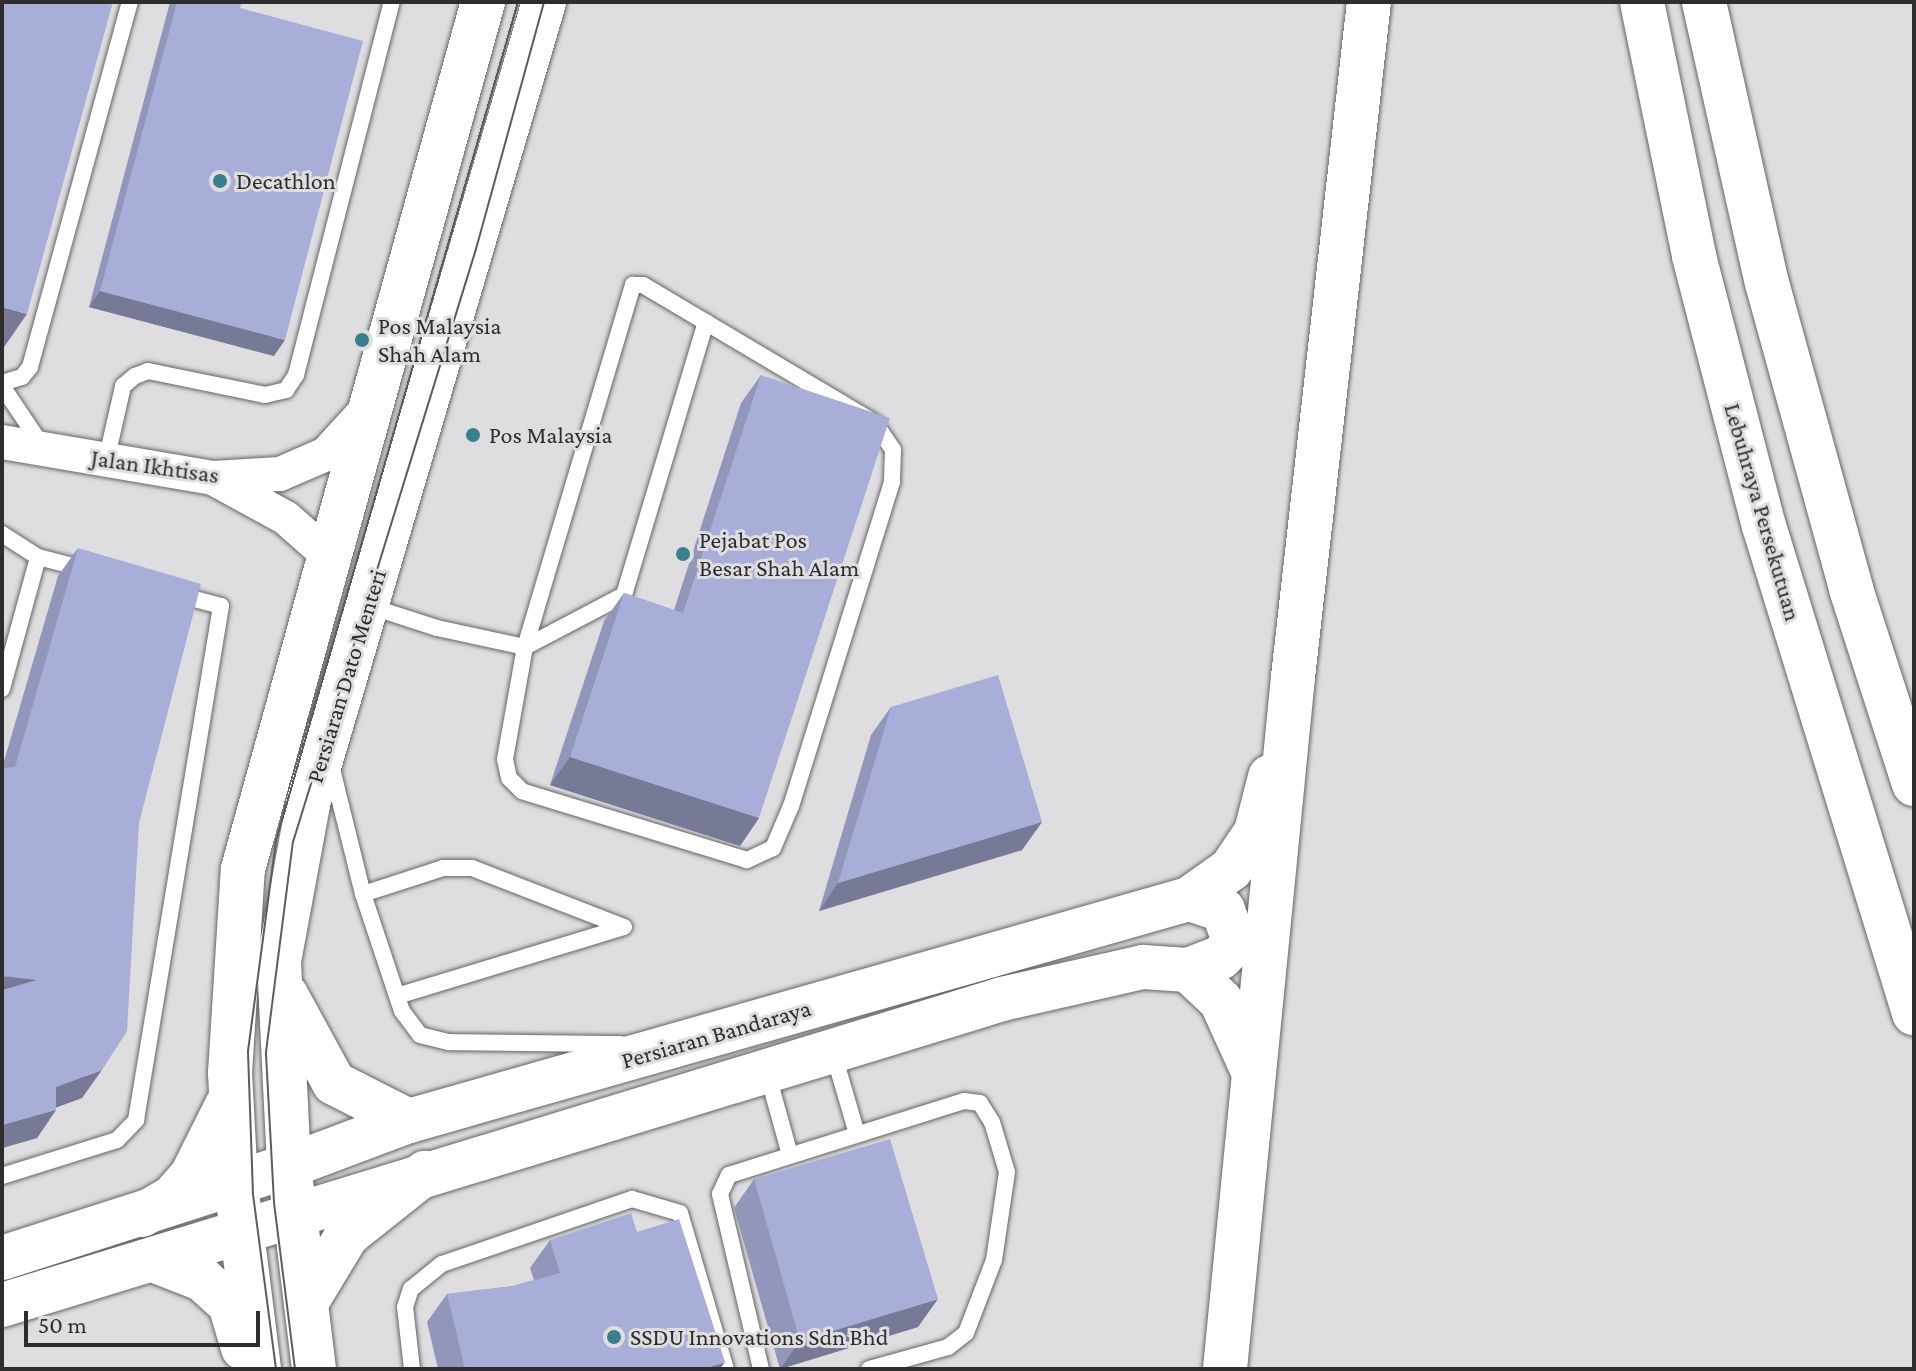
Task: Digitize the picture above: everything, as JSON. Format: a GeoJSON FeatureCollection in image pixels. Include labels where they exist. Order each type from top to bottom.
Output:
{"type":"FeatureCollection","features":[{"type":"Feature","properties":{"kind":"main road","name":"Persiaran Dato Menteri"},"geometry":{"type":"LineString","coordinates":[[259,1369],[241,1233],[231,1097],[243,869],[377,398],[483,2]]}},
{"type":"Feature","properties":{"kind":"main road","name":"Persiaran Dato Menteri"},"geometry":{"type":"LineString","coordinates":[[314,1369],[289,1166],[280,982],[308,804],[544,2]]}},
{"type":"Feature","properties":{"kind":"main road"},"geometry":{"type":"LineString","coordinates":[[1225,1369],[1252,1069],[1293,677],[1369,2]]}},
{"type":"Feature","properties":{"kind":"main road","name":"Lebuhraya Persekutuan"},"geometry":{"type":"LineString","coordinates":[[1642,2],[1694,256],[1764,526],[1914,1013]]}},
{"type":"Feature","properties":{"kind":"main road"},"geometry":{"type":"LineString","coordinates":[[1704,2],[1767,283],[1851,589],[1914,784]]}},
{"type":"Feature","properties":{"kind":"main road","name":"Persiaran Bandaraya"},"geometry":{"type":"LineString","coordinates":[[2,1258],[236,1184],[409,1121],[1189,899],[1231,869],[1256,832],[1293,677]]}},
{"type":"Feature","properties":{"kind":"main road"},"geometry":{"type":"LineString","coordinates":[[1189,899],[1223,910],[1232,935],[1230,948],[1220,958],[1188,970],[1221,1001],[1252,1069]]}},
{"type":"Feature","properties":{"kind":"main road","name":"Persiaran Bandaraya"},"geometry":{"type":"LineString","coordinates":[[2,1305],[241,1233],[425,1173],[1002,999],[1143,967],[1188,970]]}},
{"type":"Feature","properties":{"kind":"main road"},"geometry":{"type":"LineString","coordinates":[[280,982],[334,1083],[409,1121]]}},
{"type":"Feature","properties":{"kind":"main road"},"geometry":{"type":"LineString","coordinates":[[142,1215],[173,1197],[192,1175],[231,1097]]}},
{"type":"Feature","properties":{"kind":"main road"},"geometry":{"type":"LineString","coordinates":[[306,1303],[347,1235],[425,1173]]}},
{"type":"Feature","properties":{"kind":"main road"},"geometry":{"type":"LineString","coordinates":[[153,1260],[202,1279],[230,1304],[249,1369]]}},
{"type":"Feature","properties":{"kind":"street","name":"Jalan Ikhtisas"},"geometry":{"type":"LineString","coordinates":[[2,442],[213,478],[280,474],[326,454],[377,398]]}},
{"type":"Feature","properties":{"kind":"street"},"geometry":{"type":"LineString","coordinates":[[2,459],[44,448]]}},
{"type":"Feature","properties":{"kind":"street"},"geometry":{"type":"LineString","coordinates":[[213,478],[286,518],[331,558]]}},
{"type":"Feature","properties":{"kind":"lane"},"geometry":{"type":"LineString","coordinates":[[44,448],[2,384],[22,377],[30,367],[130,2]]}},
{"type":"Feature","properties":{"kind":"lane"},"geometry":{"type":"LineString","coordinates":[[106,461],[123,386],[135,376],[148,371],[265,395],[286,390],[296,375],[392,2]]}},
{"type":"Feature","properties":{"kind":"lane"},"geometry":{"type":"LineString","coordinates":[[643,285],[875,423],[886,436],[895,468],[773,848],[747,860],[732,859],[522,791],[509,778],[505,759],[525,647],[629,292],[643,285]]}},
{"type":"Feature","properties":{"kind":"lane"},"geometry":{"type":"LineString","coordinates":[[367,605],[437,628],[525,647],[624,595],[706,322]]}},
{"type":"Feature","properties":{"kind":"lane"},"geometry":{"type":"LineString","coordinates":[[2,534],[38,557],[99,573]]}},
{"type":"Feature","properties":{"kind":"lane"},"geometry":{"type":"LineString","coordinates":[[2,689],[38,557]]}},
{"type":"Feature","properties":{"kind":"lane"},"geometry":{"type":"LineString","coordinates":[[2,1176],[117,1140],[136,1120],[221,606],[160,590]]}},
{"type":"Feature","properties":{"kind":"lane"},"geometry":{"type":"LineString","coordinates":[[326,744],[363,894],[397,996],[420,1035],[449,1042],[677,1045]]}},
{"type":"Feature","properties":{"kind":"lane"},"geometry":{"type":"LineString","coordinates":[[363,894],[443,868],[472,868],[624,927],[397,996]]}},
{"type":"Feature","properties":{"kind":"lane"},"geometry":{"type":"LineString","coordinates":[[832,1050],[857,1134]]}},
{"type":"Feature","properties":{"kind":"lane"},"geometry":{"type":"LineString","coordinates":[[767,1070],[790,1155]]}},
{"type":"Feature","properties":{"kind":"lane"},"geometry":{"type":"LineString","coordinates":[[761,1369],[720,1194],[729,1175],[964,1101],[980,1103],[992,1122],[1007,1172],[994,1260],[966,1333],[948,1347],[869,1369]]}},
{"type":"Feature","properties":{"kind":"lane"},"geometry":{"type":"LineString","coordinates":[[412,1369],[405,1307],[411,1289],[442,1264],[632,1199],[680,1213],[726,1369]]}},
{"type":"Feature","properties":{"kind":"building"},"geometry":{"type":"Polygon","coordinates":[[[2,2],[113,2],[27,314],[2,307],[2,2]]]}},
{"type":"Feature","properties":{"kind":"building","name":"Decathlon"},"geometry":{"type":"Polygon","coordinates":[[[177,2],[241,2],[240,8],[363,41],[285,340],[100,291],[177,2]]]}},
{"type":"Feature","properties":{"kind":"building"},"geometry":{"type":"Polygon","coordinates":[[[761,375],[890,418],[759,818],[570,757],[624,593],[683,613],[761,375]]]}},
{"type":"Feature","properties":{"kind":"building"},"geometry":{"type":"Polygon","coordinates":[[[78,548],[201,584],[139,823],[127,1031],[102,1070],[56,1087],[56,1110],[2,1125],[2,990],[37,980],[2,976],[2,768],[15,767],[78,548]]]}},
{"type":"Feature","properties":{"kind":"building"},"geometry":{"type":"Polygon","coordinates":[[[998,675],[1042,822],[838,883],[891,707],[998,675]]]}},
{"type":"Feature","properties":{"kind":"building"},"geometry":{"type":"Polygon","coordinates":[[[890,1139],[938,1299],[800,1341],[754,1179],[890,1139]]]}},
{"type":"Feature","properties":{"kind":"building"},"geometry":{"type":"Polygon","coordinates":[[[631,1213],[637,1232],[679,1219],[725,1362],[704,1369],[465,1369],[447,1294],[513,1286],[560,1273],[550,1240],[631,1213]]]}},
{"type":"Feature","properties":{"kind":"tram line"},"geometry":{"type":"LineString","coordinates":[[276,1369],[253,1195],[248,1051],[276,841],[518,2]]}},
{"type":"Feature","properties":{"kind":"tram line"},"geometry":{"type":"LineString","coordinates":[[295,1369],[274,1202],[266,1052],[293,842],[476,249],[544,2]]}},
{"type":"Feature","properties":{"kind":"place","name":"Decathlon"},"geometry":{"type":"Point","coordinates":[220,181]}},
{"type":"Feature","properties":{"kind":"place","name":"Pos Malaysia Shah Alam"},"geometry":{"type":"Point","coordinates":[362,340]}},
{"type":"Feature","properties":{"kind":"place","name":"Pos Malaysia"},"geometry":{"type":"Point","coordinates":[473,435]}},
{"type":"Feature","properties":{"kind":"place","name":"Pejabat Pos Besar Shah Alam"},"geometry":{"type":"Point","coordinates":[683,554]}},
{"type":"Feature","properties":{"kind":"place","name":"SSDU Innovations Sdn Bhd"},"geometry":{"type":"Point","coordinates":[614,1337]}}]}
